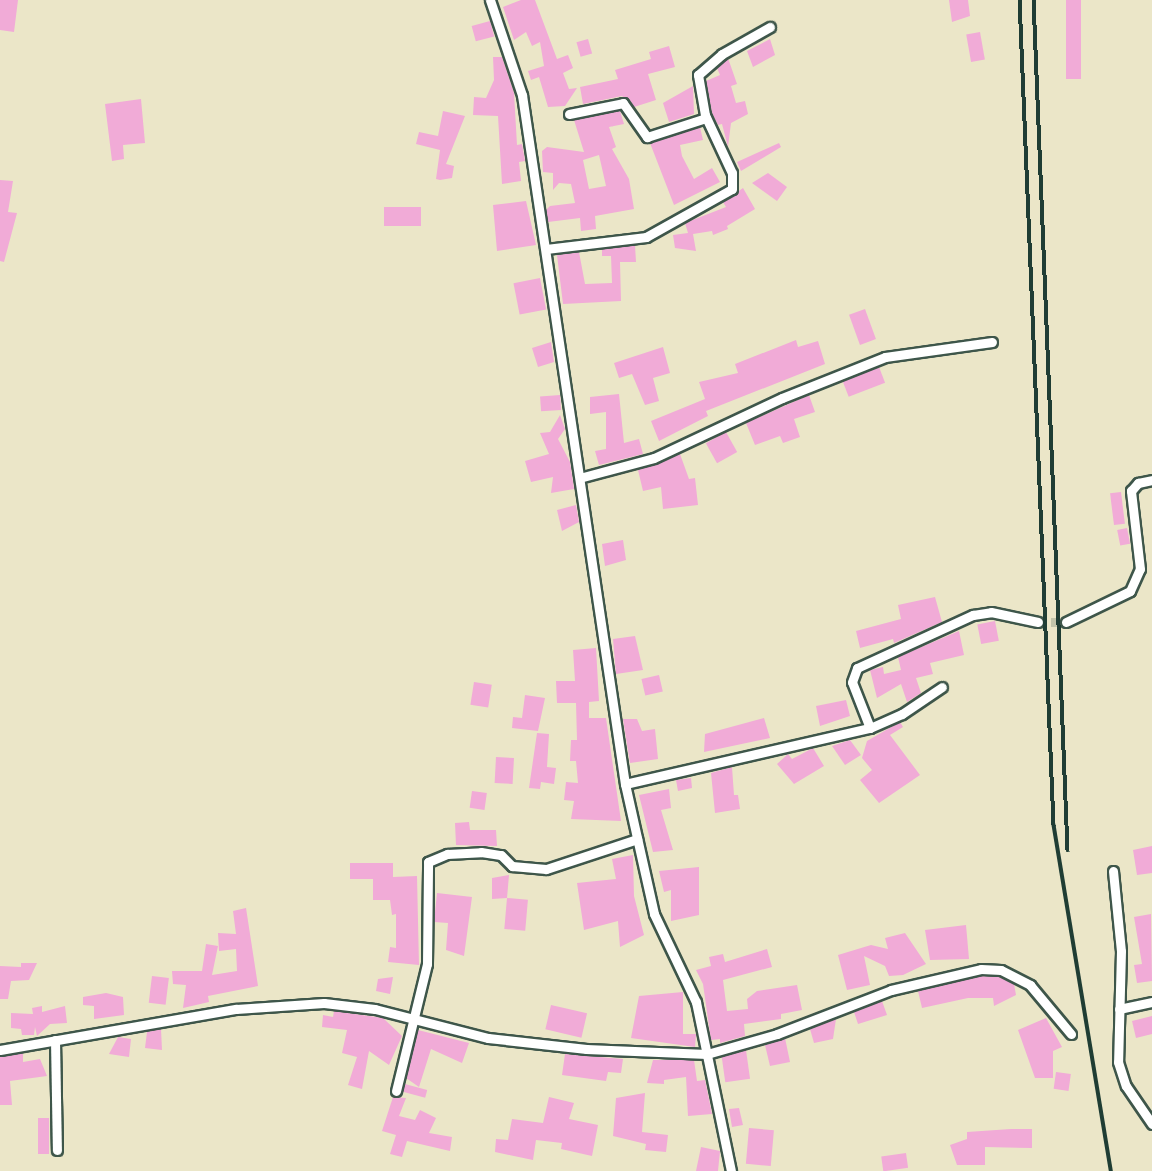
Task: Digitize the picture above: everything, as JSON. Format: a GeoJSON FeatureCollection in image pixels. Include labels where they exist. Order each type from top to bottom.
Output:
{"type":"FeatureCollection","features":[{"type":"Feature","properties":{"kind":"street"},"geometry":{"type":"LineString","coordinates":[[490,0],[522,95],[583,477],[625,784],[654,914],[690,983],[730,1171]]}},
{"type":"Feature","properties":{"kind":"street"},"geometry":{"type":"LineString","coordinates":[[546,249],[646,237],[732,189],[732,173],[706,118],[697,82],[701,69],[769,27]]}},
{"type":"Feature","properties":{"kind":"street"},"geometry":{"type":"LineString","coordinates":[[569,114],[623,103],[647,137],[706,118]]}},
{"type":"Feature","properties":{"kind":"street"},"geometry":{"type":"LineString","coordinates":[[583,477],[654,458],[782,398],[885,357],[992,342]]}},
{"type":"Feature","properties":{"kind":"street"},"geometry":{"type":"LineString","coordinates":[[1066,622],[1107,604],[1135,583],[1140,569],[1139,538],[1131,491],[1138,483],[1152,480]]}},
{"type":"Feature","properties":{"kind":"street"},"geometry":{"type":"LineString","coordinates":[[870,728],[852,682],[857,668],[981,613],[1038,622]]}},
{"type":"Feature","properties":{"kind":"street"},"geometry":{"type":"LineString","coordinates":[[625,784],[870,728],[902,714],[942,687]]}},
{"type":"Feature","properties":{"kind":"street"},"geometry":{"type":"LineString","coordinates":[[396,1091],[415,1019],[429,946],[425,867],[433,858],[481,852],[502,855],[514,866],[546,869],[637,839]]}},
{"type":"Feature","properties":{"kind":"street"},"geometry":{"type":"LineString","coordinates":[[1113,871],[1121,951],[1121,1075],[1152,1124]]}},
{"type":"Feature","properties":{"kind":"street"},"geometry":{"type":"LineString","coordinates":[[0,1050],[281,1003],[324,1003],[415,1019],[488,1038],[537,1045],[707,1054],[777,1034],[891,989],[981,969],[1001,970],[1030,985],[1071,1034]]}},
{"type":"Feature","properties":{"kind":"street"},"geometry":{"type":"LineString","coordinates":[[1119,1009],[1152,1002]]}},
{"type":"Feature","properties":{"kind":"street"},"geometry":{"type":"LineString","coordinates":[[55,1040],[57,1150]]}},
{"type":"Feature","properties":{"kind":"building"},"geometry":{"type":"Polygon","coordinates":[[[0,0],[18,0],[14,32],[0,30],[0,0]]]}},
{"type":"Feature","properties":{"kind":"building"},"geometry":{"type":"Polygon","coordinates":[[[521,0],[535,0],[557,59],[568,55],[573,68],[563,73],[569,89],[577,88],[565,106],[548,107],[539,77],[531,80],[528,71],[544,66],[540,42],[532,46],[526,32],[514,40],[503,7],[521,0]]]}},
{"type":"Feature","properties":{"kind":"building"},"geometry":{"type":"Polygon","coordinates":[[[949,0],[968,0],[970,16],[952,22],[949,0]]]}},
{"type":"Feature","properties":{"kind":"building"},"geometry":{"type":"Polygon","coordinates":[[[1066,0],[1081,0],[1081,79],[1066,79],[1066,0]]]}},
{"type":"Feature","properties":{"kind":"building"},"geometry":{"type":"Polygon","coordinates":[[[490,21],[494,36],[476,41],[472,26],[490,21]]]}},
{"type":"Feature","properties":{"kind":"building"},"geometry":{"type":"Polygon","coordinates":[[[980,32],[985,60],[971,62],[966,34],[980,32]]]}},
{"type":"Feature","properties":{"kind":"building"},"geometry":{"type":"Polygon","coordinates":[[[588,39],[592,53],[581,57],[576,42],[588,39]]]}},
{"type":"Feature","properties":{"kind":"building"},"geometry":{"type":"Polygon","coordinates":[[[770,39],[775,55],[753,67],[747,51],[770,39]]]}},
{"type":"Feature","properties":{"kind":"building"},"geometry":{"type":"Polygon","coordinates":[[[669,46],[675,67],[648,74],[656,100],[634,107],[622,96],[583,104],[580,87],[618,79],[615,70],[651,59],[649,52],[669,46]]]}},
{"type":"Feature","properties":{"kind":"building"},"geometry":{"type":"Polygon","coordinates":[[[493,57],[502,57],[514,93],[517,145],[522,144],[525,161],[519,162],[521,181],[502,184],[498,116],[473,115],[474,97],[486,98],[494,80],[493,57]]]}},
{"type":"Feature","properties":{"kind":"building"},"geometry":{"type":"Polygon","coordinates":[[[728,58],[737,84],[731,86],[736,103],[745,101],[748,114],[731,123],[728,147],[722,124],[718,125],[712,113],[706,81],[720,75],[717,68],[728,58]]]}},
{"type":"Feature","properties":{"kind":"building"},"geometry":{"type":"Polygon","coordinates":[[[693,86],[694,114],[669,122],[663,103],[693,86]]]}},
{"type":"Feature","properties":{"kind":"building"},"geometry":{"type":"Polygon","coordinates":[[[141,99],[145,143],[123,145],[124,159],[112,161],[105,104],[141,99]]]}},
{"type":"Feature","properties":{"kind":"building"},"geometry":{"type":"Polygon","coordinates":[[[443,111],[465,116],[446,164],[454,166],[452,178],[440,180],[436,179],[440,150],[416,144],[419,132],[438,136],[443,111]]]}},
{"type":"Feature","properties":{"kind":"building"},"geometry":{"type":"Polygon","coordinates":[[[620,111],[624,124],[609,127],[616,147],[612,149],[629,179],[634,209],[595,216],[596,229],[581,231],[580,218],[548,222],[546,210],[550,206],[575,203],[571,184],[559,183],[553,190],[553,173],[543,172],[542,151],[547,147],[584,152],[574,120],[620,111]],[[599,155],[583,160],[589,189],[606,186],[599,155]]]}},
{"type":"Feature","properties":{"kind":"building"},"geometry":{"type":"Polygon","coordinates":[[[700,127],[703,140],[680,145],[682,156],[694,179],[712,168],[720,182],[674,205],[650,143],[700,127]]]}},
{"type":"Feature","properties":{"kind":"building"},"geometry":{"type":"Polygon","coordinates":[[[779,143],[781,147],[741,171],[737,162],[779,143]]]}},
{"type":"Feature","properties":{"kind":"building"},"geometry":{"type":"Polygon","coordinates":[[[768,173],[787,187],[777,201],[752,183],[768,173]]]}},
{"type":"Feature","properties":{"kind":"building"},"geometry":{"type":"Polygon","coordinates":[[[0,180],[13,181],[8,212],[17,213],[4,262],[0,261],[0,180]]]}},
{"type":"Feature","properties":{"kind":"building"},"geometry":{"type":"Polygon","coordinates":[[[743,188],[755,209],[727,226],[728,229],[713,235],[712,231],[693,234],[696,251],[675,248],[673,235],[688,233],[685,223],[726,207],[723,202],[743,188]]]}},
{"type":"Feature","properties":{"kind":"building"},"geometry":{"type":"Polygon","coordinates":[[[526,201],[536,245],[497,251],[493,205],[526,201]]]}},
{"type":"Feature","properties":{"kind":"building"},"geometry":{"type":"Polygon","coordinates":[[[384,207],[421,207],[421,226],[384,226],[384,207]]]}},
{"type":"Feature","properties":{"kind":"building"},"geometry":{"type":"Polygon","coordinates":[[[635,245],[636,262],[620,262],[621,301],[563,304],[557,255],[579,252],[585,284],[612,283],[611,256],[602,256],[602,249],[635,245]]]}},
{"type":"Feature","properties":{"kind":"building"},"geometry":{"type":"Polygon","coordinates":[[[540,278],[546,309],[520,315],[513,283],[540,278]]]}},
{"type":"Feature","properties":{"kind":"building"},"geometry":{"type":"Polygon","coordinates":[[[865,309],[876,339],[860,345],[849,315],[865,309]]]}},
{"type":"Feature","properties":{"kind":"building"},"geometry":{"type":"Polygon","coordinates":[[[796,340],[798,347],[818,341],[825,364],[706,411],[708,416],[659,441],[651,421],[705,399],[699,382],[738,373],[735,364],[796,340]]]}},
{"type":"Feature","properties":{"kind":"building"},"geometry":{"type":"Polygon","coordinates":[[[551,342],[554,362],[538,367],[532,348],[551,342]]]}},
{"type":"Feature","properties":{"kind":"building"},"geometry":{"type":"Polygon","coordinates":[[[663,347],[670,373],[653,378],[659,401],[645,405],[632,374],[619,378],[614,363],[663,347]]]}},
{"type":"Feature","properties":{"kind":"building"},"geometry":{"type":"Polygon","coordinates":[[[879,367],[885,383],[849,397],[843,381],[879,367]]]}},
{"type":"Feature","properties":{"kind":"building"},"geometry":{"type":"Polygon","coordinates":[[[619,394],[624,443],[639,439],[643,454],[599,465],[595,451],[606,449],[606,412],[590,414],[590,397],[619,394]]]}},
{"type":"Feature","properties":{"kind":"building"},"geometry":{"type":"Polygon","coordinates":[[[560,395],[561,410],[541,411],[540,396],[560,395]]]}},
{"type":"Feature","properties":{"kind":"building"},"geometry":{"type":"Polygon","coordinates":[[[809,395],[815,412],[794,419],[800,437],[783,443],[780,436],[755,445],[746,423],[809,395]]]}},
{"type":"Feature","properties":{"kind":"building"},"geometry":{"type":"Polygon","coordinates":[[[560,415],[565,429],[558,439],[570,462],[574,489],[551,493],[553,477],[531,482],[525,461],[549,454],[540,433],[550,432],[560,415]]]}},
{"type":"Feature","properties":{"kind":"building"},"geometry":{"type":"Polygon","coordinates":[[[726,432],[737,452],[717,463],[706,443],[726,432]]]}},
{"type":"Feature","properties":{"kind":"building"},"geometry":{"type":"Polygon","coordinates":[[[680,454],[689,479],[695,478],[698,505],[663,509],[661,487],[643,491],[638,470],[680,454]]]}},
{"type":"Feature","properties":{"kind":"building"},"geometry":{"type":"Polygon","coordinates":[[[1121,492],[1125,524],[1114,525],[1110,493],[1121,492]]]}},
{"type":"Feature","properties":{"kind":"building"},"geometry":{"type":"Polygon","coordinates":[[[576,505],[579,522],[562,531],[557,510],[576,505]]]}},
{"type":"Feature","properties":{"kind":"building"},"geometry":{"type":"Polygon","coordinates":[[[1127,528],[1130,544],[1120,546],[1117,530],[1127,528]]]}},
{"type":"Feature","properties":{"kind":"building"},"geometry":{"type":"Polygon","coordinates":[[[623,540],[626,560],[605,566],[602,544],[623,540]]]}},
{"type":"Feature","properties":{"kind":"building"},"geometry":{"type":"Polygon","coordinates":[[[935,597],[942,622],[894,643],[893,639],[860,648],[856,631],[901,619],[898,605],[935,597]]]}},
{"type":"Feature","properties":{"kind":"building"},"geometry":{"type":"Polygon","coordinates":[[[995,621],[999,641],[981,644],[977,624],[995,621]]]}},
{"type":"Feature","properties":{"kind":"building"},"geometry":{"type":"Polygon","coordinates":[[[959,631],[964,655],[930,663],[933,674],[916,678],[921,693],[907,702],[901,684],[877,698],[870,670],[883,667],[884,674],[901,670],[898,657],[959,631]]]}},
{"type":"Feature","properties":{"kind":"building"},"geometry":{"type":"Polygon","coordinates":[[[635,636],[643,670],[616,674],[613,639],[635,636]]]}},
{"type":"Feature","properties":{"kind":"building"},"geometry":{"type":"Polygon","coordinates":[[[596,648],[599,701],[589,702],[589,718],[606,718],[621,821],[571,819],[574,801],[564,800],[566,782],[578,783],[576,761],[570,761],[571,740],[577,740],[576,703],[557,703],[556,681],[575,681],[573,650],[596,648]]]}},
{"type":"Feature","properties":{"kind":"building"},"geometry":{"type":"Polygon","coordinates":[[[659,675],[663,692],[645,696],[641,679],[659,675]]]}},
{"type":"Feature","properties":{"kind":"building"},"geometry":{"type":"Polygon","coordinates":[[[474,682],[492,685],[488,708],[470,705],[474,682]]]}},
{"type":"Feature","properties":{"kind":"building"},"geometry":{"type":"Polygon","coordinates":[[[525,695],[545,698],[538,731],[512,728],[513,717],[522,718],[525,695]]]}},
{"type":"Feature","properties":{"kind":"building"},"geometry":{"type":"Polygon","coordinates":[[[846,700],[850,716],[820,726],[816,706],[846,700]]]}},
{"type":"Feature","properties":{"kind":"building"},"geometry":{"type":"Polygon","coordinates":[[[764,718],[770,738],[704,752],[705,734],[764,718]]]}},
{"type":"Feature","properties":{"kind":"building"},"geometry":{"type":"Polygon","coordinates":[[[623,719],[637,719],[642,731],[655,729],[658,759],[630,763],[623,719]]]}},
{"type":"Feature","properties":{"kind":"building"},"geometry":{"type":"Polygon","coordinates":[[[900,722],[903,727],[890,735],[920,775],[879,803],[860,780],[872,770],[862,758],[867,741],[900,722]]]}},
{"type":"Feature","properties":{"kind":"building"},"geometry":{"type":"Polygon","coordinates":[[[537,733],[549,734],[547,767],[556,768],[554,784],[541,782],[540,789],[529,788],[537,733]]]}},
{"type":"Feature","properties":{"kind":"building"},"geometry":{"type":"Polygon","coordinates":[[[850,740],[861,755],[845,765],[832,746],[850,740]]]}},
{"type":"Feature","properties":{"kind":"building"},"geometry":{"type":"Polygon","coordinates":[[[813,748],[824,766],[794,784],[777,764],[788,754],[792,759],[813,748]]]}},
{"type":"Feature","properties":{"kind":"building"},"geometry":{"type":"Polygon","coordinates":[[[496,757],[514,758],[513,784],[495,783],[496,757]]]}},
{"type":"Feature","properties":{"kind":"building"},"geometry":{"type":"Polygon","coordinates":[[[732,767],[734,795],[738,795],[740,809],[715,813],[711,773],[732,767]]]}},
{"type":"Feature","properties":{"kind":"building"},"geometry":{"type":"Polygon","coordinates":[[[691,778],[692,788],[678,791],[676,780],[691,778]]]}},
{"type":"Feature","properties":{"kind":"building"},"geometry":{"type":"Polygon","coordinates":[[[669,789],[671,808],[661,810],[673,850],[653,852],[639,795],[669,789]]]}},
{"type":"Feature","properties":{"kind":"building"},"geometry":{"type":"Polygon","coordinates":[[[472,791],[487,793],[484,810],[470,808],[472,791]]]}},
{"type":"Feature","properties":{"kind":"building"},"geometry":{"type":"Polygon","coordinates":[[[469,822],[470,830],[496,830],[497,846],[456,845],[455,823],[469,822]]]}},
{"type":"Feature","properties":{"kind":"building"},"geometry":{"type":"Polygon","coordinates":[[[1152,846],[1152,873],[1137,875],[1133,850],[1152,846]]]}},
{"type":"Feature","properties":{"kind":"building"},"geometry":{"type":"Polygon","coordinates":[[[633,855],[634,896],[644,935],[620,947],[618,921],[584,930],[577,883],[616,879],[612,859],[633,855]]]}},
{"type":"Feature","properties":{"kind":"building"},"geometry":{"type":"Polygon","coordinates":[[[350,863],[393,863],[393,877],[417,876],[419,965],[388,962],[390,947],[396,948],[396,914],[392,915],[390,900],[373,900],[373,879],[350,879],[350,863]]]}},
{"type":"Feature","properties":{"kind":"building"},"geometry":{"type":"Polygon","coordinates":[[[699,867],[699,915],[671,921],[671,890],[664,892],[659,871],[699,867]]]}},
{"type":"Feature","properties":{"kind":"building"},"geometry":{"type":"Polygon","coordinates":[[[509,875],[507,898],[492,899],[492,878],[509,875]]]}},
{"type":"Feature","properties":{"kind":"building"},"geometry":{"type":"Polygon","coordinates":[[[437,893],[472,897],[464,956],[446,950],[448,923],[434,922],[437,893]]]}},
{"type":"Feature","properties":{"kind":"building"},"geometry":{"type":"Polygon","coordinates":[[[507,898],[528,900],[525,931],[504,929],[507,898]]]}},
{"type":"Feature","properties":{"kind":"building"},"geometry":{"type":"Polygon","coordinates":[[[246,908],[258,986],[208,996],[209,1002],[183,1008],[186,985],[173,984],[172,971],[202,971],[206,944],[218,946],[212,975],[237,971],[236,949],[219,951],[218,933],[236,934],[233,911],[246,908]]]}},
{"type":"Feature","properties":{"kind":"building"},"geometry":{"type":"Polygon","coordinates":[[[1151,914],[1152,981],[1137,983],[1134,965],[1142,964],[1134,917],[1151,914]]]}},
{"type":"Feature","properties":{"kind":"building"},"geometry":{"type":"Polygon","coordinates":[[[966,925],[969,959],[930,960],[925,930],[966,925]]]}},
{"type":"Feature","properties":{"kind":"building"},"geometry":{"type":"Polygon","coordinates":[[[905,933],[926,964],[903,975],[889,976],[885,966],[864,956],[870,985],[847,990],[838,955],[871,945],[888,949],[885,938],[905,933]]]}},
{"type":"Feature","properties":{"kind":"building"},"geometry":{"type":"Polygon","coordinates":[[[767,949],[772,967],[723,980],[727,1011],[748,1009],[747,999],[757,991],[797,985],[802,1010],[781,1014],[781,1019],[744,1024],[745,1036],[720,1043],[720,1039],[711,1040],[703,984],[696,970],[711,966],[709,957],[723,954],[725,962],[767,949]]]}},
{"type":"Feature","properties":{"kind":"building"},"geometry":{"type":"Polygon","coordinates":[[[21,963],[37,963],[29,980],[11,981],[8,999],[0,999],[0,966],[21,967],[21,963]]]}},
{"type":"Feature","properties":{"kind":"building"},"geometry":{"type":"Polygon","coordinates":[[[152,976],[169,978],[166,1005],[149,1003],[152,976]]]}},
{"type":"Feature","properties":{"kind":"building"},"geometry":{"type":"Polygon","coordinates":[[[982,976],[999,977],[1014,984],[1016,995],[994,1006],[993,998],[968,998],[922,1008],[918,991],[982,976]]]}},
{"type":"Feature","properties":{"kind":"building"},"geometry":{"type":"Polygon","coordinates":[[[393,977],[390,994],[376,991],[378,979],[393,977]]]}},
{"type":"Feature","properties":{"kind":"building"},"geometry":{"type":"Polygon","coordinates":[[[683,992],[683,1034],[696,1034],[695,1047],[631,1038],[639,996],[683,992]]]}},
{"type":"Feature","properties":{"kind":"building"},"geometry":{"type":"Polygon","coordinates":[[[106,993],[123,997],[124,1015],[94,1019],[94,1006],[83,1005],[83,997],[106,993]]]}},
{"type":"Feature","properties":{"kind":"building"},"geometry":{"type":"Polygon","coordinates":[[[882,1001],[887,1015],[858,1024],[854,1012],[882,1001]]]}},
{"type":"Feature","properties":{"kind":"building"},"geometry":{"type":"Polygon","coordinates":[[[551,1005],[587,1013],[581,1038],[545,1029],[551,1005]]]}},
{"type":"Feature","properties":{"kind":"building"},"geometry":{"type":"Polygon","coordinates":[[[42,1006],[42,1012],[65,1006],[67,1023],[50,1024],[37,1036],[35,1027],[34,1035],[22,1035],[21,1029],[11,1028],[11,1013],[33,1014],[32,1008],[42,1006]]]}},
{"type":"Feature","properties":{"kind":"building"},"geometry":{"type":"Polygon","coordinates":[[[334,1011],[383,1018],[402,1036],[389,1065],[369,1051],[362,1089],[348,1085],[357,1057],[342,1053],[347,1030],[322,1027],[323,1015],[333,1017],[334,1011]]]}},
{"type":"Feature","properties":{"kind":"building"},"geometry":{"type":"Polygon","coordinates":[[[1152,1016],[1152,1034],[1136,1038],[1132,1021],[1152,1016]]]}},
{"type":"Feature","properties":{"kind":"building"},"geometry":{"type":"Polygon","coordinates":[[[1046,1018],[1062,1047],[1053,1051],[1053,1078],[1035,1078],[1018,1030],[1046,1018]]]}},
{"type":"Feature","properties":{"kind":"building"},"geometry":{"type":"Polygon","coordinates":[[[836,1019],[833,1039],[814,1043],[810,1029],[836,1019]]]}},
{"type":"Feature","properties":{"kind":"building"},"geometry":{"type":"Polygon","coordinates":[[[161,1029],[162,1050],[145,1048],[147,1032],[161,1029]]]}},
{"type":"Feature","properties":{"kind":"building"},"geometry":{"type":"Polygon","coordinates":[[[418,1030],[469,1043],[462,1063],[431,1049],[419,1087],[406,1078],[418,1030]]]}},
{"type":"Feature","properties":{"kind":"building"},"geometry":{"type":"Polygon","coordinates":[[[118,1037],[131,1039],[129,1057],[109,1054],[118,1037]]]}},
{"type":"Feature","properties":{"kind":"building"},"geometry":{"type":"Polygon","coordinates":[[[785,1038],[790,1062],[770,1066],[765,1045],[785,1038]]]}},
{"type":"Feature","properties":{"kind":"building"},"geometry":{"type":"Polygon","coordinates":[[[746,1050],[750,1079],[725,1082],[721,1053],[746,1050]]]}},
{"type":"Feature","properties":{"kind":"building"},"geometry":{"type":"Polygon","coordinates":[[[23,1053],[23,1062],[40,1059],[47,1076],[10,1081],[12,1105],[0,1105],[0,1057],[23,1053]]]}},
{"type":"Feature","properties":{"kind":"building"},"geometry":{"type":"Polygon","coordinates":[[[565,1054],[623,1059],[621,1073],[608,1072],[606,1081],[562,1075],[565,1054]]]}},
{"type":"Feature","properties":{"kind":"building"},"geometry":{"type":"Polygon","coordinates":[[[653,1060],[694,1060],[697,1081],[705,1080],[712,1114],[688,1116],[686,1077],[664,1080],[664,1084],[647,1083],[653,1060]]]}},
{"type":"Feature","properties":{"kind":"building"},"geometry":{"type":"Polygon","coordinates":[[[1056,1072],[1071,1074],[1068,1091],[1054,1089],[1056,1072]]]}},
{"type":"Feature","properties":{"kind":"building"},"geometry":{"type":"Polygon","coordinates":[[[405,1084],[427,1090],[425,1098],[403,1092],[405,1084]]]}},
{"type":"Feature","properties":{"kind":"building"},"geometry":{"type":"Polygon","coordinates":[[[645,1093],[642,1132],[668,1135],[666,1152],[645,1150],[646,1144],[613,1136],[616,1098],[645,1093]]]}},
{"type":"Feature","properties":{"kind":"building"},"geometry":{"type":"Polygon","coordinates":[[[393,1097],[406,1098],[399,1116],[415,1120],[420,1110],[436,1118],[429,1133],[452,1137],[450,1151],[407,1141],[402,1157],[390,1154],[396,1135],[382,1131],[393,1097]]]}},
{"type":"Feature","properties":{"kind":"building"},"geometry":{"type":"Polygon","coordinates":[[[549,1097],[574,1103],[569,1119],[598,1125],[592,1156],[561,1149],[562,1143],[536,1140],[533,1160],[495,1152],[496,1139],[508,1140],[512,1119],[543,1123],[549,1097]]]}},
{"type":"Feature","properties":{"kind":"building"},"geometry":{"type":"Polygon","coordinates":[[[739,1108],[743,1125],[732,1127],[729,1109],[739,1108]]]}},
{"type":"Feature","properties":{"kind":"building"},"geometry":{"type":"Polygon","coordinates":[[[38,1118],[49,1118],[49,1154],[38,1154],[38,1118]]]}},
{"type":"Feature","properties":{"kind":"building"},"geometry":{"type":"Polygon","coordinates":[[[749,1128],[774,1130],[771,1166],[746,1164],[749,1128]]]}},
{"type":"Feature","properties":{"kind":"building"},"geometry":{"type":"Polygon","coordinates":[[[1032,1129],[1032,1148],[985,1147],[985,1165],[957,1165],[950,1145],[967,1139],[967,1132],[1032,1129]]]}},
{"type":"Feature","properties":{"kind":"building"},"geometry":{"type":"Polygon","coordinates":[[[701,1147],[720,1151],[718,1171],[696,1171],[701,1147]]]}},
{"type":"Feature","properties":{"kind":"building"},"geometry":{"type":"Polygon","coordinates":[[[906,1153],[908,1168],[883,1171],[881,1156],[906,1153]]]}},
{"type":"Feature","properties":{"kind":"tunnel"},"geometry":{"type":"LineString","coordinates":[[1038,622],[1066,622]]}},
{"type":"Feature","properties":{"kind":"railway"},"geometry":{"type":"LineString","coordinates":[[1020,0],[1054,825],[1111,1171]]}},
{"type":"Feature","properties":{"kind":"railway"},"geometry":{"type":"LineString","coordinates":[[1034,0],[1068,850]]}}]}
